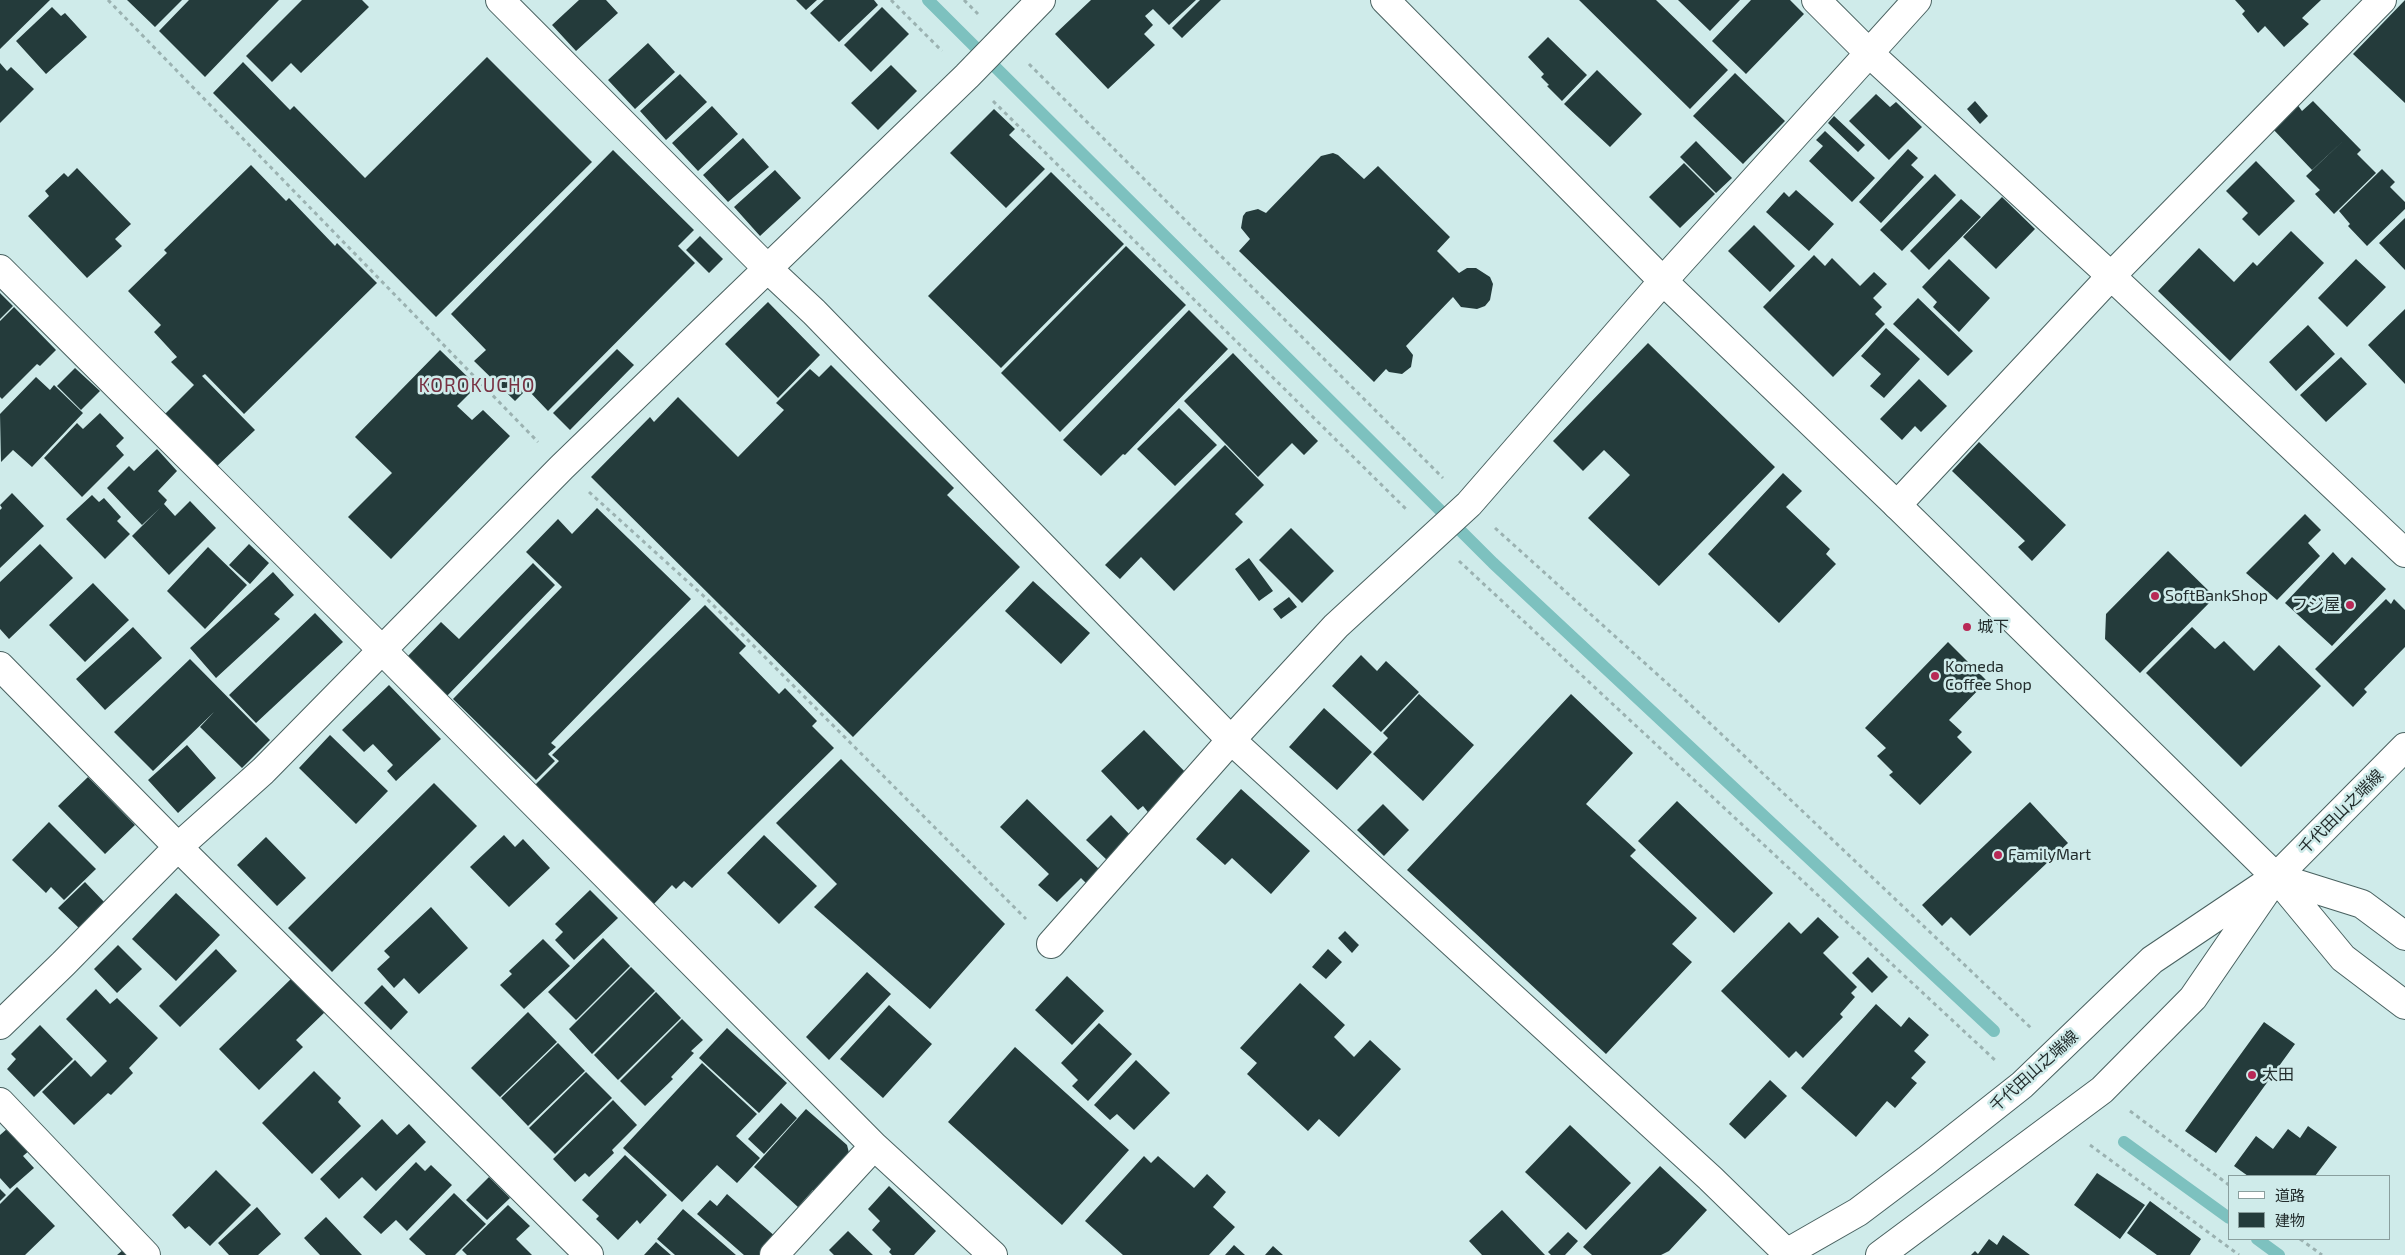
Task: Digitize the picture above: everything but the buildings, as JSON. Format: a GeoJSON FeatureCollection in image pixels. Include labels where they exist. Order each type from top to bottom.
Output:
{"type":"FeatureCollection","features":[{"type":"Feature","properties":{"kind":"street"},"geometry":{"type":"LineString","coordinates":[[500,0],[767,268],[814,312],[1231,740],[1710,1178],[1785,1254]]}},
{"type":"Feature","properties":{"kind":"street"},"geometry":{"type":"LineString","coordinates":[[0,1025],[63,964],[178,846],[264,771],[562,468],[973,71],[1041,0]]}},
{"type":"Feature","properties":{"kind":"street"},"geometry":{"type":"LineString","coordinates":[[1385,0],[1663,282],[1897,505],[2276,876],[2342,958],[2405,1005]]}},
{"type":"Feature","properties":{"kind":"street"},"geometry":{"type":"LineString","coordinates":[[1816,0],[1869,54],[2112,276],[2405,553]]}},
{"type":"Feature","properties":{"kind":"street"},"geometry":{"type":"LineString","coordinates":[[1051,944],[1231,740],[1336,626],[1437,535],[1466,506],[1663,282],[1917,0]]}},
{"type":"Feature","properties":{"kind":"street"},"geometry":{"type":"LineString","coordinates":[[1897,505],[2112,276],[2382,0]]}},
{"type":"Feature","properties":{"kind":"street"},"geometry":{"type":"LineString","coordinates":[[0,269],[382,650],[874,1146],[993,1255]]}},
{"type":"Feature","properties":{"kind":"street"},"geometry":{"type":"LineString","coordinates":[[0,666],[589,1255]]}},
{"type":"Feature","properties":{"kind":"street","name":"千代田山之端線"},"geometry":{"type":"LineString","coordinates":[[1880,1255],[2102,1090],[2192,998],[2276,876],[2405,747]]}},
{"type":"Feature","properties":{"kind":"street"},"geometry":{"type":"LineString","coordinates":[[2276,876],[2362,904],[2405,936]]}},
{"type":"Feature","properties":{"kind":"street","name":"千代田山之端線"},"geometry":{"type":"LineString","coordinates":[[1785,1254],[1858,1212],[2022,1085],[2152,960],[2276,876]]}},
{"type":"Feature","properties":{"kind":"street"},"geometry":{"type":"LineString","coordinates":[[0,1102],[146,1255]]}},
{"type":"Feature","properties":{"kind":"street"},"geometry":{"type":"LineString","coordinates":[[774,1255],[874,1146]]}},
{"type":"Feature","properties":{"kind":"path"},"geometry":{"type":"LineString","coordinates":[[964,0],[1002,42],[1466,506],[1680,694],[2057,1052]]}},
{"type":"Feature","properties":{"kind":"path"},"geometry":{"type":"LineString","coordinates":[[2102,1090],[2228,1184]]}},
{"type":"Feature","properties":{"kind":"path"},"geometry":{"type":"LineString","coordinates":[[2059,1122],[2239,1255]]}},
{"type":"Feature","properties":{"kind":"path"},"geometry":{"type":"LineString","coordinates":[[2301,1240],[2322,1255]]}},
{"type":"Feature","properties":{"kind":"waterway"},"geometry":{"type":"LineString","coordinates":[[928,0],[1493,563],[1994,1031]]}},
{"type":"Feature","properties":{"kind":"waterway"},"geometry":{"type":"LineString","coordinates":[[2124,1142],[2228,1217]]}},
{"type":"Feature","properties":{"kind":"waterway"},"geometry":{"type":"LineString","coordinates":[[2258,1240],[2279,1255]]}},
{"type":"Feature","properties":{"kind":"place","name":"SoftBankShop"},"geometry":{"type":"Point","coordinates":[2155,596]}},
{"type":"Feature","properties":{"kind":"place","name":"フジ屋"},"geometry":{"type":"Point","coordinates":[2350,605]}},
{"type":"Feature","properties":{"kind":"place","name":"城下"},"geometry":{"type":"Point","coordinates":[1967,627]}},
{"type":"Feature","properties":{"kind":"place","name":"Komeda Coffee Shop"},"geometry":{"type":"Point","coordinates":[1935,676]}},
{"type":"Feature","properties":{"kind":"place","name":"FamilyMart"},"geometry":{"type":"Point","coordinates":[1998,855]}},
{"type":"Feature","properties":{"kind":"place","name":"太田"},"geometry":{"type":"Point","coordinates":[2252,1075]}},
{"type":"Feature","properties":{"kind":"district","name":"KOROKUCHO"},"geometry":{"type":"Point","coordinates":[477,386]}}]}
